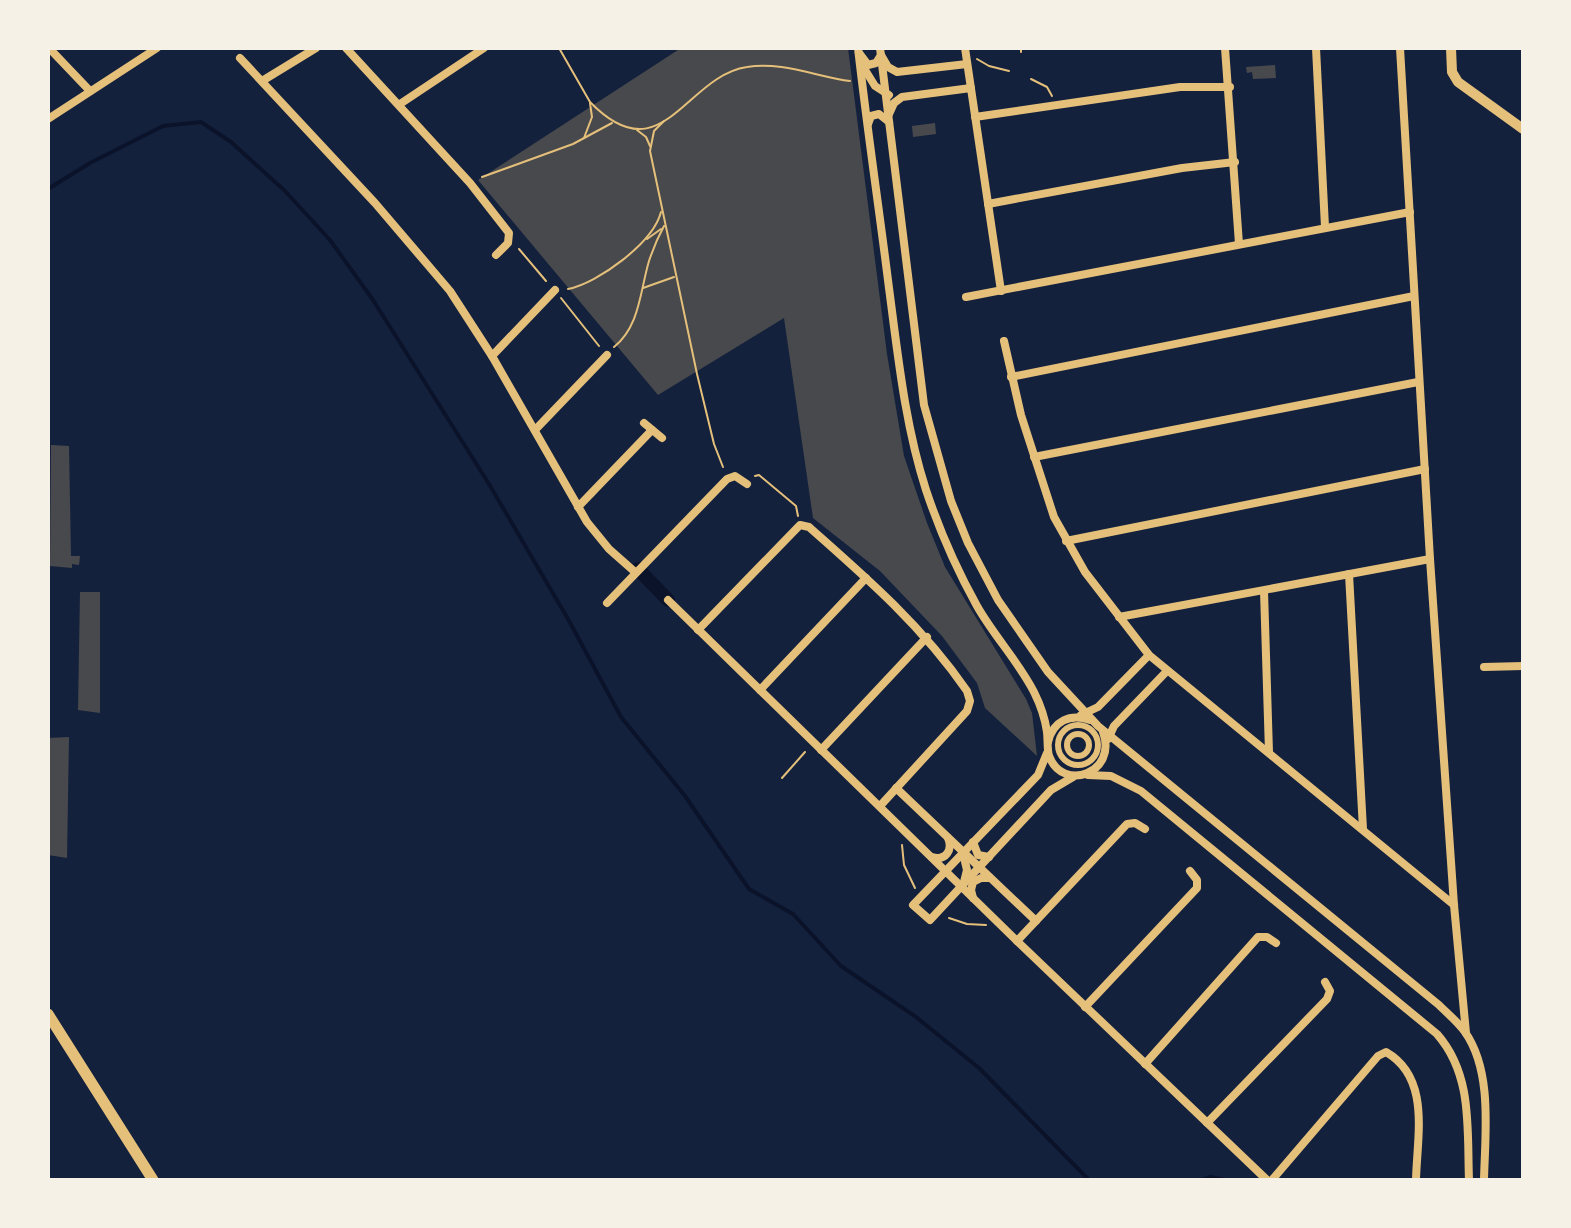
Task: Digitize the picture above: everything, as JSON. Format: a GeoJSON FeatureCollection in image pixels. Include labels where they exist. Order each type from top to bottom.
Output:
{"type":"FeatureCollection","features":[{"type":"Feature","properties":{"kind":"main road"},"geometry":{"type":"LineString","coordinates":[[48,1014],[153,1180]]}},
{"type":"Feature","properties":{"kind":"street"},"geometry":{"type":"LineString","coordinates":[[49,48],[90,91]]}},
{"type":"Feature","properties":{"kind":"street"},"geometry":{"type":"LineString","coordinates":[[48,119],[157,48]]}},
{"type":"Feature","properties":{"kind":"street"},"geometry":{"type":"LineString","coordinates":[[262,81],[316,48]]}},
{"type":"Feature","properties":{"kind":"street"},"geometry":{"type":"LineString","coordinates":[[346,48],[470,183],[509,233],[508,243],[496,255]]}},
{"type":"Feature","properties":{"kind":"street"},"geometry":{"type":"LineString","coordinates":[[400,104],[484,48]]}},
{"type":"Feature","properties":{"kind":"street"},"geometry":{"type":"LineString","coordinates":[[1225,48],[1239,244]]}},
{"type":"Feature","properties":{"kind":"street"},"geometry":{"type":"LineString","coordinates":[[1316,48],[1325,227]]}},
{"type":"Feature","properties":{"kind":"street"},"geometry":{"type":"LineString","coordinates":[[1400,48],[1430,559],[1454,905],[1467,1035]]}},
{"type":"Feature","properties":{"kind":"street"},"geometry":{"type":"LineString","coordinates":[[1451,48],[1452,72],[1458,82],[1523,129]]}},
{"type":"Feature","properties":{"kind":"street"},"geometry":{"type":"LineString","coordinates":[[858,50],[868,65],[876,63],[880,52]]}},
{"type":"Feature","properties":{"kind":"street"},"geometry":{"type":"LineString","coordinates":[[858,50],[908,426],[926,488],[954,559],[977,607],[1034,693],[1045,721],[1054,765],[1062,771],[1111,776],[1141,791],[1437,1034],[1453,1055],[1464,1087],[1469,1180]]}},
{"type":"Feature","properties":{"kind":"street"},"geometry":{"type":"LineString","coordinates":[[858,50],[864,69],[875,86],[886,94],[902,97],[971,88]]}},
{"type":"Feature","properties":{"kind":"street"},"geometry":{"type":"LineString","coordinates":[[965,50],[1001,291]]}},
{"type":"Feature","properties":{"kind":"street"},"geometry":{"type":"LineString","coordinates":[[880,52],[888,67],[897,72]]}},
{"type":"Feature","properties":{"kind":"street"},"geometry":{"type":"LineString","coordinates":[[880,52],[924,405],[948,491],[968,543],[1010,619],[1048,672],[1086,714],[1095,728],[1098,743],[1095,755],[1079,772],[1051,790],[964,892],[930,920],[913,905],[942,870],[1038,775],[1057,725],[1089,719],[1095,728],[1106,739],[1106,748]]}},
{"type":"Feature","properties":{"kind":"street"},"geometry":{"type":"LineString","coordinates":[[240,58],[409,241],[450,291],[492,356],[578,507],[609,549],[635,572]]}},
{"type":"Feature","properties":{"kind":"street"},"geometry":{"type":"LineString","coordinates":[[867,122],[869,98],[883,77],[897,72],[967,64]]}},
{"type":"Feature","properties":{"kind":"street"},"geometry":{"type":"LineString","coordinates":[[975,117],[1180,87],[1230,87]]}},
{"type":"Feature","properties":{"kind":"street"},"geometry":{"type":"LineString","coordinates":[[889,119],[894,103],[902,97]]}},
{"type":"Feature","properties":{"kind":"street"},"geometry":{"type":"LineString","coordinates":[[867,122],[871,116],[879,114],[889,119]]}},
{"type":"Feature","properties":{"kind":"street"},"geometry":{"type":"LineString","coordinates":[[988,204],[1151,173],[1235,162]]}},
{"type":"Feature","properties":{"kind":"street"},"geometry":{"type":"LineString","coordinates":[[966,297],[1410,212]]}},
{"type":"Feature","properties":{"kind":"street"},"geometry":{"type":"LineString","coordinates":[[492,356],[555,290]]}},
{"type":"Feature","properties":{"kind":"street"},"geometry":{"type":"LineString","coordinates":[[1011,377],[1414,296]]}},
{"type":"Feature","properties":{"kind":"street"},"geometry":{"type":"LineString","coordinates":[[1004,341],[1011,377],[1054,517],[1066,541],[1149,655],[1454,905]]}},
{"type":"Feature","properties":{"kind":"street"},"geometry":{"type":"LineString","coordinates":[[535,430],[607,355]]}},
{"type":"Feature","properties":{"kind":"street"},"geometry":{"type":"LineString","coordinates":[[1034,457],[1418,382]]}},
{"type":"Feature","properties":{"kind":"street"},"geometry":{"type":"LineString","coordinates":[[644,423],[662,438]]}},
{"type":"Feature","properties":{"kind":"street"},"geometry":{"type":"LineString","coordinates":[[578,507],[652,430]]}},
{"type":"Feature","properties":{"kind":"street"},"geometry":{"type":"LineString","coordinates":[[1066,541],[1425,469]]}},
{"type":"Feature","properties":{"kind":"street"},"geometry":{"type":"LineString","coordinates":[[607,603],[727,479],[735,476],[744,482]]}},
{"type":"Feature","properties":{"kind":"street"},"geometry":{"type":"LineString","coordinates":[[698,630],[804,526],[866,578],[927,637],[967,691],[969,706],[880,806]]}},
{"type":"Feature","properties":{"kind":"street"},"geometry":{"type":"LineString","coordinates":[[1119,617],[1430,559]]}},
{"type":"Feature","properties":{"kind":"street"},"geometry":{"type":"LineString","coordinates":[[1349,574],[1363,829]]}},
{"type":"Feature","properties":{"kind":"street"},"geometry":{"type":"LineString","coordinates":[[760,690],[866,578]]}},
{"type":"Feature","properties":{"kind":"street"},"geometry":{"type":"LineString","coordinates":[[1264,591],[1269,752]]}},
{"type":"Feature","properties":{"kind":"street"},"geometry":{"type":"LineString","coordinates":[[668,600],[932,857],[964,892],[1269,1180],[1378,1056],[1386,1052],[1407,1069],[1415,1084],[1418,1100],[1416,1180]]}},
{"type":"Feature","properties":{"kind":"street"},"geometry":{"type":"LineString","coordinates":[[821,750],[927,637]]}},
{"type":"Feature","properties":{"kind":"street"},"geometry":{"type":"LineString","coordinates":[[1149,655],[1098,707],[1064,731],[1058,748],[1064,760],[1079,772],[1094,770],[1100,764],[1114,726],[1166,672]]}},
{"type":"Feature","properties":{"kind":"street"},"geometry":{"type":"LineString","coordinates":[[1484,667],[1523,666]]}},
{"type":"Feature","properties":{"kind":"street"},"geometry":{"type":"LineString","coordinates":[[1076,721],[1089,744],[1080,755]]}},
{"type":"Feature","properties":{"kind":"street"},"geometry":{"type":"LineString","coordinates":[[1095,728],[1109,735],[1446,1011],[1467,1035],[1477,1053],[1481,1073],[1484,1180]]}},
{"type":"Feature","properties":{"kind":"street"},"geometry":{"type":"LineString","coordinates":[[1070,737],[1082,736],[1095,728]]}},
{"type":"Feature","properties":{"kind":"street"},"geometry":{"type":"LineString","coordinates":[[1064,731],[1070,737],[1064,760]]}},
{"type":"Feature","properties":{"kind":"street"},"geometry":{"type":"LineString","coordinates":[[1048,745],[1080,755]]}},
{"type":"Feature","properties":{"kind":"street"},"geometry":{"type":"LineString","coordinates":[[1087,750],[1095,755]]}},
{"type":"Feature","properties":{"kind":"street"},"geometry":{"type":"LineString","coordinates":[[1079,772],[1080,755]]}},
{"type":"Feature","properties":{"kind":"street"},"geometry":{"type":"LineString","coordinates":[[896,788],[948,838],[978,855],[986,868]]}},
{"type":"Feature","properties":{"kind":"street"},"geometry":{"type":"LineString","coordinates":[[1017,941],[1127,824],[1139,824],[1145,829]]}},
{"type":"Feature","properties":{"kind":"street"},"geometry":{"type":"LineString","coordinates":[[932,857],[947,854],[950,846],[948,838]]}},
{"type":"Feature","properties":{"kind":"street"},"geometry":{"type":"LineString","coordinates":[[964,892],[966,847]]}},
{"type":"Feature","properties":{"kind":"street"},"geometry":{"type":"LineString","coordinates":[[966,847],[1036,921]]}},
{"type":"Feature","properties":{"kind":"street"},"geometry":{"type":"LineString","coordinates":[[957,875],[964,867]]}},
{"type":"Feature","properties":{"kind":"street"},"geometry":{"type":"LineString","coordinates":[[942,870],[986,868]]}},
{"type":"Feature","properties":{"kind":"street"},"geometry":{"type":"LineString","coordinates":[[964,892],[971,890],[973,882],[981,878],[986,868]]}},
{"type":"Feature","properties":{"kind":"street"},"geometry":{"type":"LineString","coordinates":[[942,870],[957,875],[964,892]]}},
{"type":"Feature","properties":{"kind":"street"},"geometry":{"type":"LineString","coordinates":[[1085,1007],[1197,888],[1197,880],[1190,871]]}},
{"type":"Feature","properties":{"kind":"street"},"geometry":{"type":"LineString","coordinates":[[1145,1064],[1258,937],[1267,937],[1276,943]]}},
{"type":"Feature","properties":{"kind":"street"},"geometry":{"type":"LineString","coordinates":[[1207,1123],[1327,999],[1330,991],[1325,982]]}},
{"type":"Feature","properties":{"kind":"street"},"geometry":{"type":"LineString","coordinates":[[1446,1011],[1458,1007],[1463,1000]]}},
{"type":"Feature","properties":{"kind":"path"},"geometry":{"type":"LineString","coordinates":[[559,48],[590,102],[614,122],[641,129],[664,121]]}},
{"type":"Feature","properties":{"kind":"path"},"geometry":{"type":"LineString","coordinates":[[965,50],[989,66],[1009,71]]}},
{"type":"Feature","properties":{"kind":"path"},"geometry":{"type":"LineString","coordinates":[[650,151],[654,131],[664,121],[731,72],[748,67],[797,71],[862,82]]}},
{"type":"Feature","properties":{"kind":"path"},"geometry":{"type":"LineString","coordinates":[[1031,79],[1047,87],[1055,105]]}},
{"type":"Feature","properties":{"kind":"path"},"geometry":{"type":"LineString","coordinates":[[583,139],[592,117],[590,102]]}},
{"type":"Feature","properties":{"kind":"path"},"geometry":{"type":"LineString","coordinates":[[470,183],[501,168],[583,139],[614,122]]}},
{"type":"Feature","properties":{"kind":"path"},"geometry":{"type":"LineString","coordinates":[[634,128],[646,137],[650,151],[714,444],[727,479]]}},
{"type":"Feature","properties":{"kind":"path"},"geometry":{"type":"LineString","coordinates":[[655,245],[655,228],[661,209]]}},
{"type":"Feature","properties":{"kind":"path"},"geometry":{"type":"LineString","coordinates":[[555,290],[588,283],[664,224]]}},
{"type":"Feature","properties":{"kind":"path"},"geometry":{"type":"LineString","coordinates":[[607,355],[630,330],[664,224]]}},
{"type":"Feature","properties":{"kind":"path"},"geometry":{"type":"LineString","coordinates":[[641,243],[655,228]]}},
{"type":"Feature","properties":{"kind":"path"},"geometry":{"type":"LineString","coordinates":[[643,288],[675,276]]}},
{"type":"Feature","properties":{"kind":"path"},"geometry":{"type":"LineString","coordinates":[[744,482],[759,475],[796,506],[804,526]]}},
{"type":"Feature","properties":{"kind":"path"},"geometry":{"type":"LineString","coordinates":[[782,778],[814,742]]}},
{"type":"Feature","properties":{"kind":"building"},"geometry":{"type":"Polygon","coordinates":[[[681,48],[848,48],[887,354],[904,456],[945,567],[1026,699],[1032,713],[1037,756],[985,708],[977,683],[942,636],[880,571],[813,518],[784,318],[658,395],[478,180],[681,48]]]}},
{"type":"Feature","properties":{"kind":"building"},"geometry":{"type":"Polygon","coordinates":[[[1275,65],[1276,78],[1253,79],[1252,72],[1247,73],[1246,67],[1275,65]]]}},
{"type":"Feature","properties":{"kind":"building"},"geometry":{"type":"Polygon","coordinates":[[[935,123],[936,134],[913,137],[912,126],[935,123]]]}},
{"type":"Feature","properties":{"kind":"building"},"geometry":{"type":"Polygon","coordinates":[[[51,445],[69,446],[71,556],[80,556],[79,565],[72,564],[72,568],[50,566],[51,445]]]}},
{"type":"Feature","properties":{"kind":"building"},"geometry":{"type":"Polygon","coordinates":[[[80,592],[100,592],[100,713],[78,710],[80,592]]]}},
{"type":"Feature","properties":{"kind":"building"},"geometry":{"type":"Polygon","coordinates":[[[69,737],[67,858],[48,855],[48,738],[69,737]]]}},
{"type":"Feature","properties":{"kind":"waterway"},"geometry":{"type":"LineString","coordinates":[[48,189],[90,163],[163,126],[201,122],[231,142],[285,191],[330,240],[373,300],[489,484],[621,717],[685,796],[749,889],[793,914],[841,966],[916,1017],[979,1068],[1089,1180]]}},
{"type":"Feature","properties":{"kind":"waterway"},"geometry":{"type":"LineString","coordinates":[[638,569],[668,600]]}},
{"type":"Feature","properties":{"kind":"waterway"},"geometry":{"type":"LineString","coordinates":[[1202,1180],[1210,1177],[1226,1180]]}}]}
